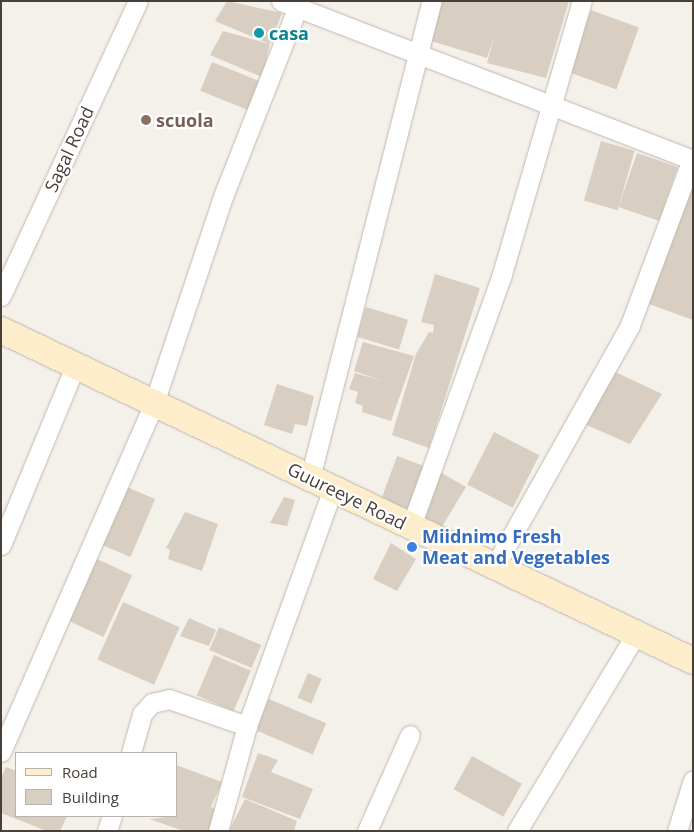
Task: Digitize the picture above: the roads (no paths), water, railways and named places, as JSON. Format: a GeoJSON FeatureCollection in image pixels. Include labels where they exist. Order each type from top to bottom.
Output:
{"type":"FeatureCollection","features":[{"type":"Feature","properties":{"kind":"street","name":"Sagal Road"},"geometry":{"type":"LineString","coordinates":[[1,296],[138,1]]}},
{"type":"Feature","properties":{"kind":"street"},"geometry":{"type":"LineString","coordinates":[[310,478],[416,55],[432,1]]}},
{"type":"Feature","properties":{"kind":"street"},"geometry":{"type":"LineString","coordinates":[[411,526],[502,274],[582,1]]}},
{"type":"Feature","properties":{"kind":"street"},"geometry":{"type":"LineString","coordinates":[[1,752],[154,403],[224,194],[293,4],[416,55],[553,105],[692,159],[630,325],[495,566]]}},
{"type":"Feature","properties":{"kind":"street","name":"Guureeye Road"},"geometry":{"type":"LineString","coordinates":[[1,330],[693,661]]}},
{"type":"Feature","properties":{"kind":"street"},"geometry":{"type":"LineString","coordinates":[[1,546],[75,366]]}},
{"type":"Feature","properties":{"kind":"street"},"geometry":{"type":"LineString","coordinates":[[218,831],[237,774],[247,726],[334,489]]}},
{"type":"Feature","properties":{"kind":"street"},"geometry":{"type":"LineString","coordinates":[[517,831],[636,634]]}},
{"type":"Feature","properties":{"kind":"street"},"geometry":{"type":"LineString","coordinates":[[130,752],[142,714],[152,703],[169,699],[247,726]]}},
{"type":"Feature","properties":{"kind":"street"},"geometry":{"type":"LineString","coordinates":[[367,831],[410,735]]}},
{"type":"Feature","properties":{"kind":"street"},"geometry":{"type":"LineString","coordinates":[[677,831],[693,780]]}},
{"type":"Feature","properties":{"kind":"street"},"geometry":{"type":"LineString","coordinates":[[107,831],[112,817]]}},
{"type":"Feature","properties":{"kind":"place","name":"casa"},"geometry":{"type":"Point","coordinates":[259,33]}},
{"type":"Feature","properties":{"kind":"place","name":"scuola"},"geometry":{"type":"Point","coordinates":[146,120]}},
{"type":"Feature","properties":{"kind":"place","name":"Miidnimo Fresh Meat and Vegetables"},"geometry":{"type":"Point","coordinates":[412,547]}}]}
